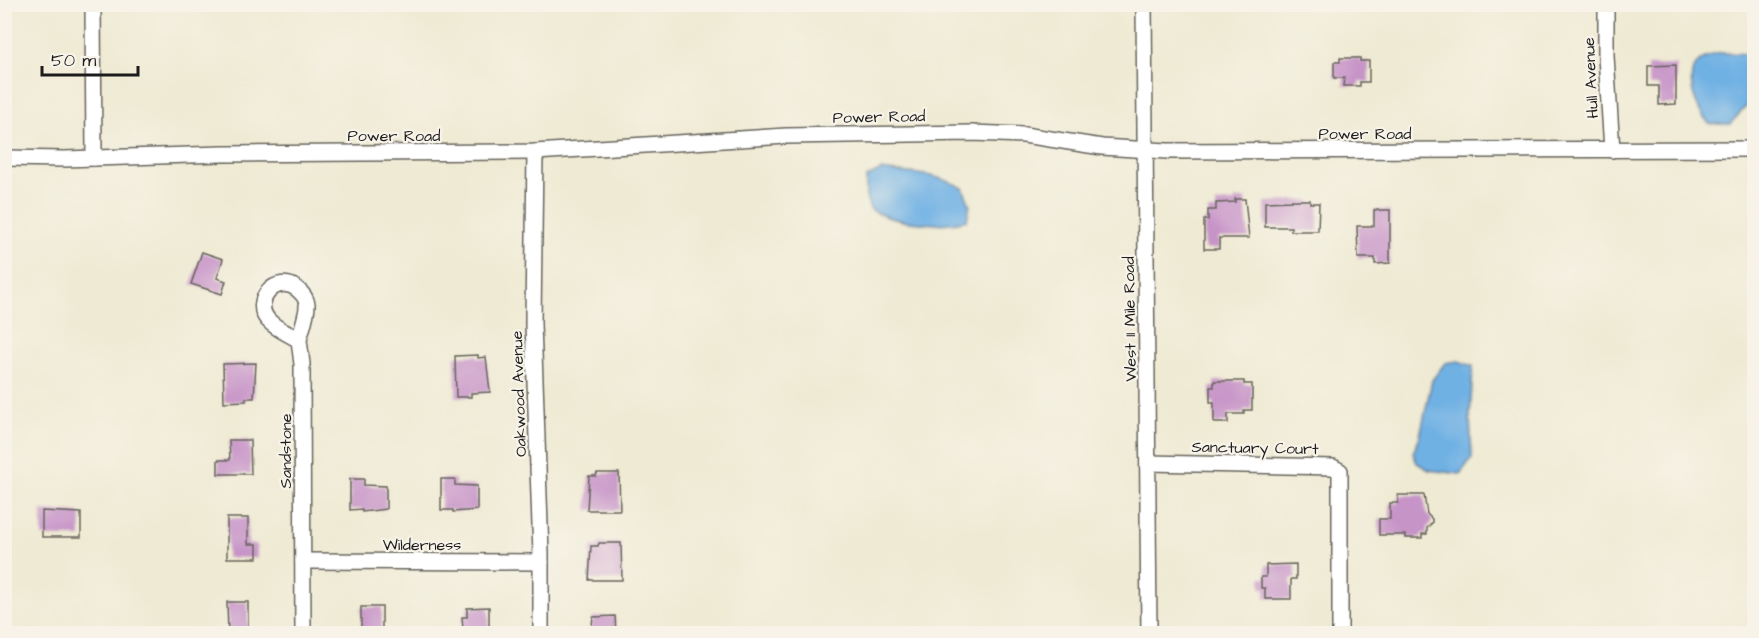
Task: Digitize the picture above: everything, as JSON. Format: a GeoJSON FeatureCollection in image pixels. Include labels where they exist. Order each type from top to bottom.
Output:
{"type":"FeatureCollection","features":[{"type":"Feature","properties":{"kind":"street"},"geometry":{"type":"LineString","coordinates":[[93,4],[94,158]]}},
{"type":"Feature","properties":{"kind":"street","name":"West 11 Mile Road"},"geometry":{"type":"LineString","coordinates":[[1144,4],[1149,633]]}},
{"type":"Feature","properties":{"kind":"street","name":"Hull Avenue"},"geometry":{"type":"LineString","coordinates":[[1606,4],[1612,150]]}},
{"type":"Feature","properties":{"kind":"street","name":"Power Road"},"geometry":{"type":"LineString","coordinates":[[4,159],[245,154],[535,152],[786,136],[972,133],[1024,135],[1102,147],[1145,150],[1755,149]]}},
{"type":"Feature","properties":{"kind":"street","name":"Oakwood Avenue"},"geometry":{"type":"LineString","coordinates":[[535,152],[533,323],[541,562],[541,633]]}},
{"type":"Feature","properties":{"kind":"street","name":"Sandstone"},"geometry":{"type":"LineString","coordinates":[[299,340],[303,418],[303,633]]}},
{"type":"Feature","properties":{"kind":"street","name":"Sanctuary Court"},"geometry":{"type":"LineString","coordinates":[[1148,463],[1333,466],[1340,471],[1340,633]]}},
{"type":"Feature","properties":{"kind":"street","name":"Wilderness"},"geometry":{"type":"LineString","coordinates":[[303,561],[541,562]]}},
{"type":"Feature","properties":{"kind":"water"},"geometry":{"type":"Polygon","coordinates":[[[1720,53],[1754,54],[1754,98],[1730,124],[1710,124],[1697,103],[1692,77],[1700,61],[1720,53]]]}},
{"type":"Feature","properties":{"kind":"water"},"geometry":{"type":"Polygon","coordinates":[[[881,170],[932,176],[963,188],[970,205],[967,220],[931,224],[917,223],[891,218],[870,209],[866,197],[866,178],[881,170]]]}},
{"type":"Feature","properties":{"kind":"water"},"geometry":{"type":"Polygon","coordinates":[[[1458,361],[1473,366],[1470,417],[1472,458],[1460,474],[1429,470],[1417,463],[1413,453],[1420,436],[1432,380],[1445,363],[1458,361]]]}},
{"type":"Feature","properties":{"kind":"building"},"geometry":{"type":"Polygon","coordinates":[[[1340,58],[1360,58],[1360,61],[1369,61],[1369,82],[1360,82],[1360,86],[1343,86],[1344,78],[1334,78],[1334,62],[1340,62],[1340,58]]]}},
{"type":"Feature","properties":{"kind":"building"},"geometry":{"type":"Polygon","coordinates":[[[1676,65],[1676,104],[1659,105],[1659,86],[1648,86],[1648,66],[1676,65]]]}},
{"type":"Feature","properties":{"kind":"building"},"geometry":{"type":"Polygon","coordinates":[[[1235,199],[1245,199],[1249,238],[1219,238],[1219,249],[1204,249],[1204,220],[1208,220],[1208,210],[1216,210],[1216,203],[1235,202],[1235,199]]]}},
{"type":"Feature","properties":{"kind":"building"},"geometry":{"type":"Polygon","coordinates":[[[1310,200],[1310,203],[1319,203],[1318,231],[1291,231],[1291,227],[1265,227],[1265,202],[1310,200]]]}},
{"type":"Feature","properties":{"kind":"building"},"geometry":{"type":"Polygon","coordinates":[[[1374,210],[1390,210],[1390,263],[1375,264],[1375,258],[1358,258],[1357,226],[1374,226],[1374,210]]]}},
{"type":"Feature","properties":{"kind":"building"},"geometry":{"type":"Polygon","coordinates":[[[202,252],[223,259],[217,278],[226,281],[222,294],[191,284],[202,252]]]}},
{"type":"Feature","properties":{"kind":"building"},"geometry":{"type":"Polygon","coordinates":[[[478,355],[478,358],[486,357],[490,392],[471,393],[471,397],[456,397],[455,356],[478,355]]]}},
{"type":"Feature","properties":{"kind":"building"},"geometry":{"type":"Polygon","coordinates":[[[256,363],[254,398],[246,398],[246,401],[224,402],[223,364],[256,363]]]}},
{"type":"Feature","properties":{"kind":"building"},"geometry":{"type":"Polygon","coordinates":[[[1214,381],[1244,381],[1244,384],[1252,384],[1252,410],[1244,410],[1244,414],[1228,414],[1228,423],[1214,423],[1214,402],[1210,402],[1210,387],[1214,387],[1214,381]]]}},
{"type":"Feature","properties":{"kind":"building"},"geometry":{"type":"Polygon","coordinates":[[[229,440],[250,440],[251,474],[218,474],[218,460],[230,460],[229,440]]]}},
{"type":"Feature","properties":{"kind":"building"},"geometry":{"type":"Polygon","coordinates":[[[597,473],[619,473],[620,510],[587,510],[589,476],[596,476],[597,473]]]}},
{"type":"Feature","properties":{"kind":"building"},"geometry":{"type":"Polygon","coordinates":[[[350,479],[364,479],[364,485],[386,486],[386,509],[362,512],[362,509],[350,510],[350,479]]]}},
{"type":"Feature","properties":{"kind":"building"},"geometry":{"type":"Polygon","coordinates":[[[441,479],[455,479],[455,485],[477,486],[477,510],[453,512],[453,510],[441,510],[441,479]]]}},
{"type":"Feature","properties":{"kind":"building"},"geometry":{"type":"Polygon","coordinates":[[[1398,495],[1424,495],[1427,514],[1432,519],[1432,523],[1427,528],[1427,534],[1422,534],[1422,538],[1406,538],[1406,535],[1379,535],[1379,519],[1390,519],[1390,503],[1398,503],[1398,495]]]}},
{"type":"Feature","properties":{"kind":"building"},"geometry":{"type":"Polygon","coordinates":[[[42,511],[81,513],[81,537],[42,537],[42,511]]]}},
{"type":"Feature","properties":{"kind":"building"},"geometry":{"type":"Polygon","coordinates":[[[227,518],[248,518],[248,544],[257,544],[257,558],[227,558],[227,518]]]}},
{"type":"Feature","properties":{"kind":"building"},"geometry":{"type":"Polygon","coordinates":[[[599,543],[621,543],[622,580],[589,580],[591,546],[598,546],[599,543]]]}},
{"type":"Feature","properties":{"kind":"building"},"geometry":{"type":"Polygon","coordinates":[[[1296,564],[1296,579],[1291,579],[1291,599],[1265,599],[1265,588],[1261,588],[1261,577],[1266,577],[1266,565],[1296,564]]]}},
{"type":"Feature","properties":{"kind":"building"},"geometry":{"type":"Polygon","coordinates":[[[227,602],[248,602],[248,633],[228,633],[227,602]]]}},
{"type":"Feature","properties":{"kind":"building"},"geometry":{"type":"Polygon","coordinates":[[[361,607],[382,607],[382,633],[361,633],[361,607]]]}},
{"type":"Feature","properties":{"kind":"building"},"geometry":{"type":"Polygon","coordinates":[[[489,607],[489,633],[467,633],[467,629],[463,629],[462,617],[467,617],[467,608],[489,607]]]}},
{"type":"Feature","properties":{"kind":"building"},"geometry":{"type":"Polygon","coordinates":[[[615,616],[616,633],[591,633],[593,617],[615,616]]]}}]}
